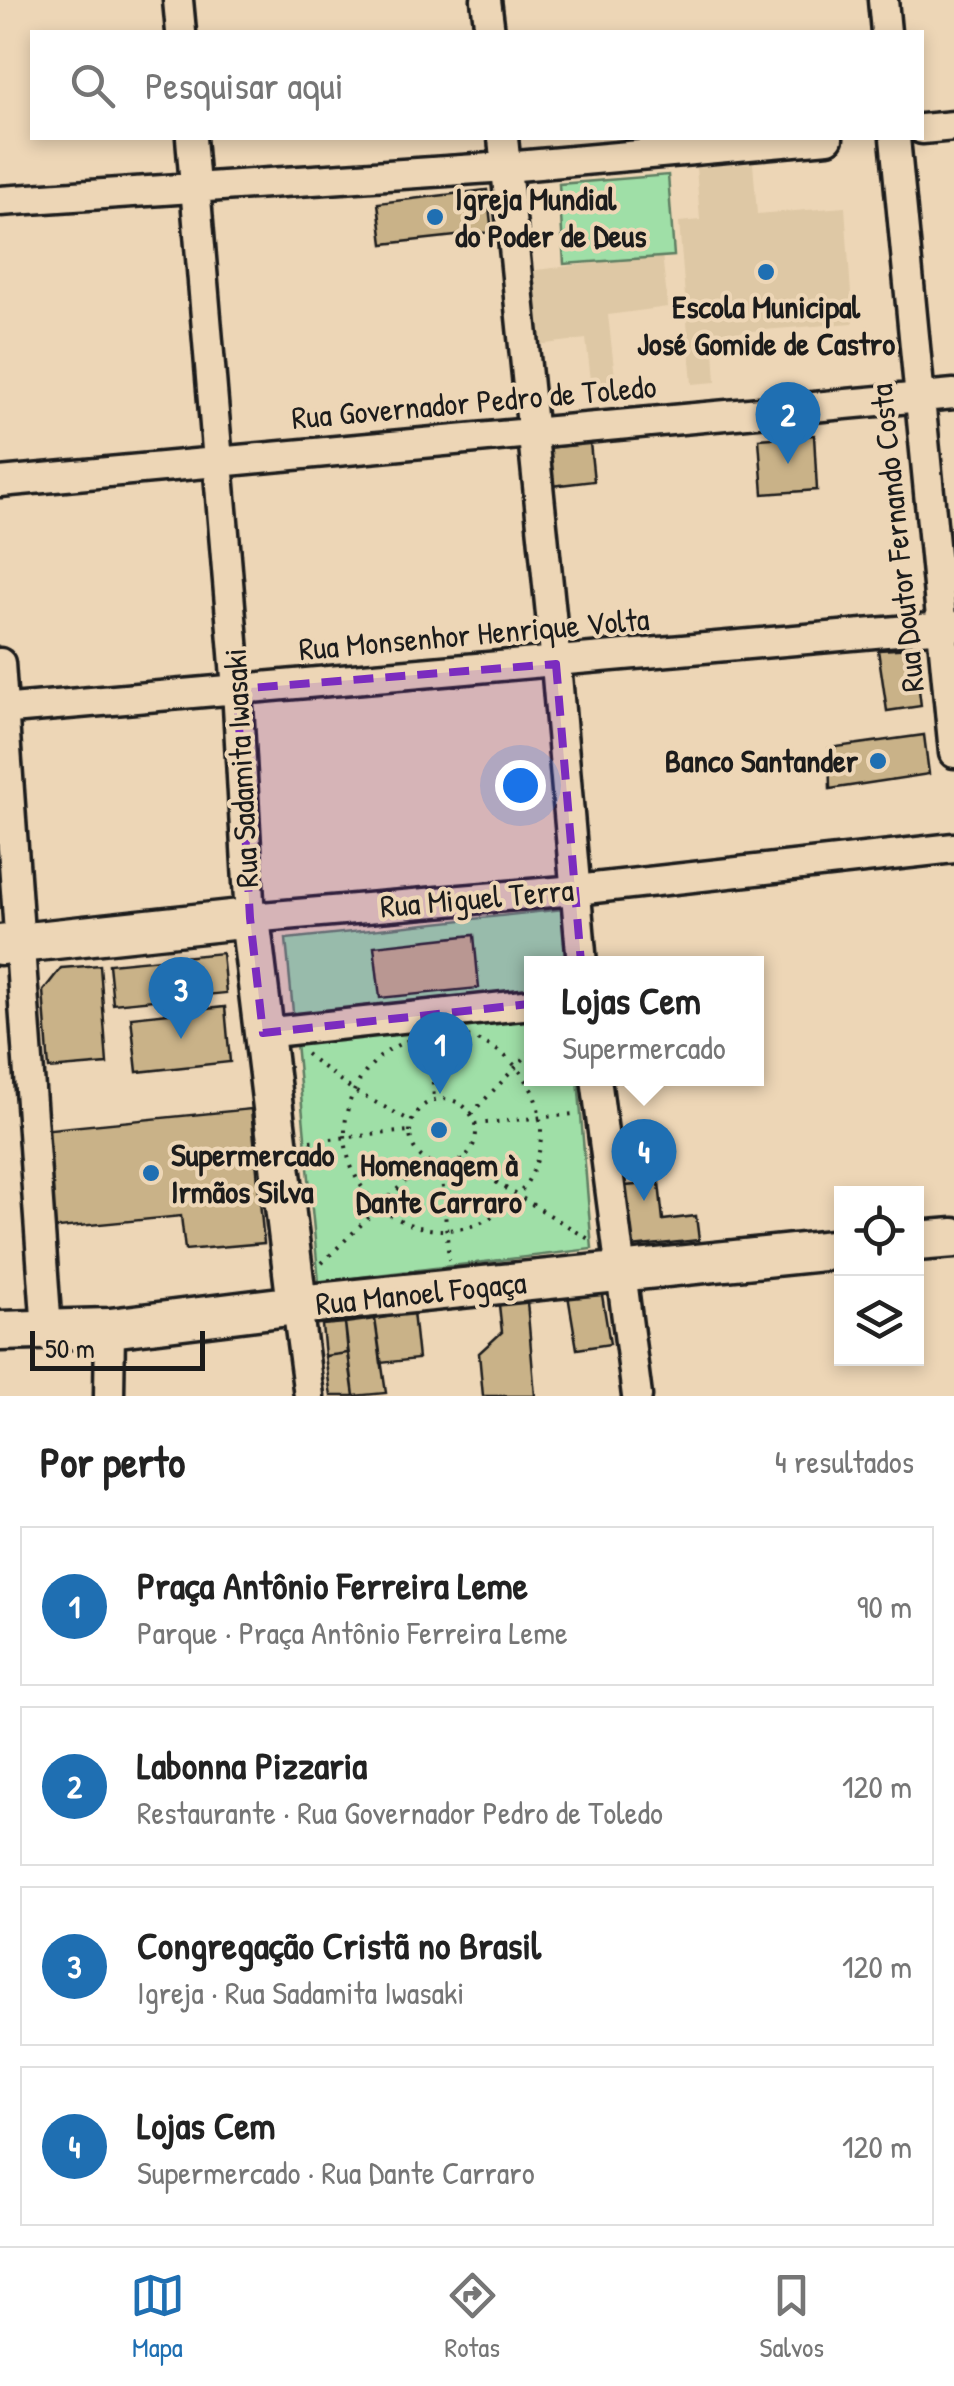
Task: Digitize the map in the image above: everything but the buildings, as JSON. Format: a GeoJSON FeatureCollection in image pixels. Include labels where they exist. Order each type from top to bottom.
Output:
{"type":"FeatureCollection","features":[{"type":"Feature","properties":{"kind":"main road","name":"Rua Miguel Terra"},"geometry":{"type":"LineString","coordinates":[[11,944],[250,918]]}},
{"type":"Feature","properties":{"kind":"main road","name":"Rua Sadamita Iwasaki"},"geometry":{"type":"LineString","coordinates":[[250,918],[269,1032],[276,1144],[296,1298]]}},
{"type":"Feature","properties":{"kind":"main road"},"geometry":{"type":"LineString","coordinates":[[924,1241],[954,1238]]}},
{"type":"Feature","properties":{"kind":"main road","name":"Rua Manoel Fogaça"},"geometry":{"type":"LineString","coordinates":[[0,1331],[110,1328],[296,1298],[452,1290],[621,1264],[834,1250]]}},
{"type":"Feature","properties":{"kind":"street"},"geometry":{"type":"LineString","coordinates":[[178,0],[181,30]]}},
{"type":"Feature","properties":{"kind":"street"},"geometry":{"type":"LineString","coordinates":[[486,0],[490,30]]}},
{"type":"Feature","properties":{"kind":"street"},"geometry":{"type":"LineString","coordinates":[[883,0],[886,30]]}},
{"type":"Feature","properties":{"kind":"street"},"geometry":{"type":"LineString","coordinates":[[924,129],[954,126]]}},
{"type":"Feature","properties":{"kind":"street","name":"Rua Sadamita Iwasaki"},"geometry":{"type":"LineString","coordinates":[[190,140],[237,689],[250,918]]}},
{"type":"Feature","properties":{"kind":"street"},"geometry":{"type":"LineString","coordinates":[[503,140],[581,956]]}},
{"type":"Feature","properties":{"kind":"street"},"geometry":{"type":"LineString","coordinates":[[0,200],[506,167],[806,140]]}},
{"type":"Feature","properties":{"kind":"street","name":"Rua Doutor Fernando Costa"},"geometry":{"type":"LineString","coordinates":[[895,140],[918,397],[947,627],[954,752]]}},
{"type":"Feature","properties":{"kind":"street","name":"Rua Governador Pedro de Toledo"},"geometry":{"type":"LineString","coordinates":[[0,482],[954,394]]}},
{"type":"Feature","properties":{"kind":"street","name":"Rua Monsenhor Henrique Volta"},"geometry":{"type":"LineString","coordinates":[[2,710],[947,627]]}},
{"type":"Feature","properties":{"kind":"street"},"geometry":{"type":"LineString","coordinates":[[0,663],[11,944],[47,1331]]}},
{"type":"Feature","properties":{"kind":"street","name":"Rua Miguel Terra"},"geometry":{"type":"LineString","coordinates":[[250,918],[576,890],[954,848]]}},
{"type":"Feature","properties":{"kind":"street"},"geometry":{"type":"LineString","coordinates":[[269,1032],[524,1005]]}},
{"type":"Feature","properties":{"kind":"street"},"geometry":{"type":"LineString","coordinates":[[597,1086],[637,1396]]}},
{"type":"Feature","properties":{"kind":"street","name":"Rua Sadamita Iwasaki"},"geometry":{"type":"LineString","coordinates":[[296,1298],[309,1396]]}},
{"type":"Feature","properties":{"kind":"street"},"geometry":{"type":"LineString","coordinates":[[109,1396],[110,1328]]}},
{"type":"Feature","properties":{"kind":"path"},"geometry":{"type":"LineString","coordinates":[[269,1032],[354,1091],[411,1121]]}},
{"type":"Feature","properties":{"kind":"path"},"geometry":{"type":"LineString","coordinates":[[524,1078],[517,1066],[496,1048],[449,1034],[416,1038],[381,1056],[354,1091],[347,1114],[345,1138],[351,1166],[365,1192],[378,1206],[414,1226],[446,1230],[487,1220],[516,1198],[532,1174],[542,1138],[541,1117],[529,1086]]}},
{"type":"Feature","properties":{"kind":"path"},"geometry":{"type":"LineString","coordinates":[[429,1035],[434,1100]]}},
{"type":"Feature","properties":{"kind":"path"},"geometry":{"type":"LineString","coordinates":[[471,1114],[524,1059]]}},
{"type":"Feature","properties":{"kind":"path"},"geometry":{"type":"LineString","coordinates":[[434,1100],[457,1102],[471,1114],[474,1142],[460,1160],[441,1165],[426,1161],[414,1150],[411,1121],[424,1104],[434,1100]]}},
{"type":"Feature","properties":{"kind":"path"},"geometry":{"type":"LineString","coordinates":[[475,1124],[600,1111]]}},
{"type":"Feature","properties":{"kind":"path"},"geometry":{"type":"LineString","coordinates":[[276,1144],[410,1131]]}},
{"type":"Feature","properties":{"kind":"path"},"geometry":{"type":"LineString","coordinates":[[460,1160],[621,1264]]}},
{"type":"Feature","properties":{"kind":"path"},"geometry":{"type":"LineString","coordinates":[[296,1298],[378,1206],[426,1161]]}},
{"type":"Feature","properties":{"kind":"path"},"geometry":{"type":"LineString","coordinates":[[441,1165],[452,1290]]}},
{"type":"Feature","properties":{"kind":"highlighted area"},"geometry":{"type":"Polygon","coordinates":[[[556,664],[584,998],[263,1033],[250,918],[237,689],[556,664]]]}},
{"type":"Feature","properties":{"kind":"shaded area","name":"Escola Municipal José Gomide de Castro"},"geometry":{"type":"Polygon","coordinates":[[[753,163],[757,214],[845,207],[853,323],[713,334],[716,382],[692,384],[679,222],[700,220],[696,168],[753,163]]]}},
{"type":"Feature","properties":{"kind":"shaded area"},"geometry":{"type":"Polygon","coordinates":[[[662,255],[668,307],[608,315],[616,386],[592,388],[586,339],[537,345],[528,271],[662,255]]]}},
{"type":"Feature","properties":{"kind":"green space"},"geometry":{"type":"Polygon","coordinates":[[[668,175],[674,256],[564,264],[559,184],[668,175]]]}},
{"type":"Feature","properties":{"kind":"green space"},"geometry":{"type":"Polygon","coordinates":[[[564,909],[568,956],[524,956],[524,1086],[579,1086],[592,1249],[319,1282],[286,939],[564,909]]]}},
{"type":"Feature","properties":{"kind":"place","name":"Igreja Mundial do Poder de Deus"},"geometry":{"type":"Point","coordinates":[435,217]}},
{"type":"Feature","properties":{"kind":"place","name":"Escola Municipal José Gomide de Castro"},"geometry":{"type":"Point","coordinates":[766,272]}},
{"type":"Feature","properties":{"kind":"place","name":"Labonna Pizzaria"},"geometry":{"type":"Point","coordinates":[788,464]}},
{"type":"Feature","properties":{"kind":"place","name":"Banco Santander"},"geometry":{"type":"Point","coordinates":[878,761]}},
{"type":"Feature","properties":{"kind":"place","name":"Congregação Cristã no Brasil"},"geometry":{"type":"Point","coordinates":[181,1039]}},
{"type":"Feature","properties":{"kind":"place","name":"Praça Antônio Ferreira Leme"},"geometry":{"type":"Point","coordinates":[440,1094]}},
{"type":"Feature","properties":{"kind":"place","name":"Homenagem à Dante Carraro"},"geometry":{"type":"Point","coordinates":[439,1130]}},
{"type":"Feature","properties":{"kind":"place","name":"Supermercado Irmãos Silva"},"geometry":{"type":"Point","coordinates":[151,1173]}},
{"type":"Feature","properties":{"kind":"place","name":"Lojas Cem"},"geometry":{"type":"Point","coordinates":[644,1201]}}]}
